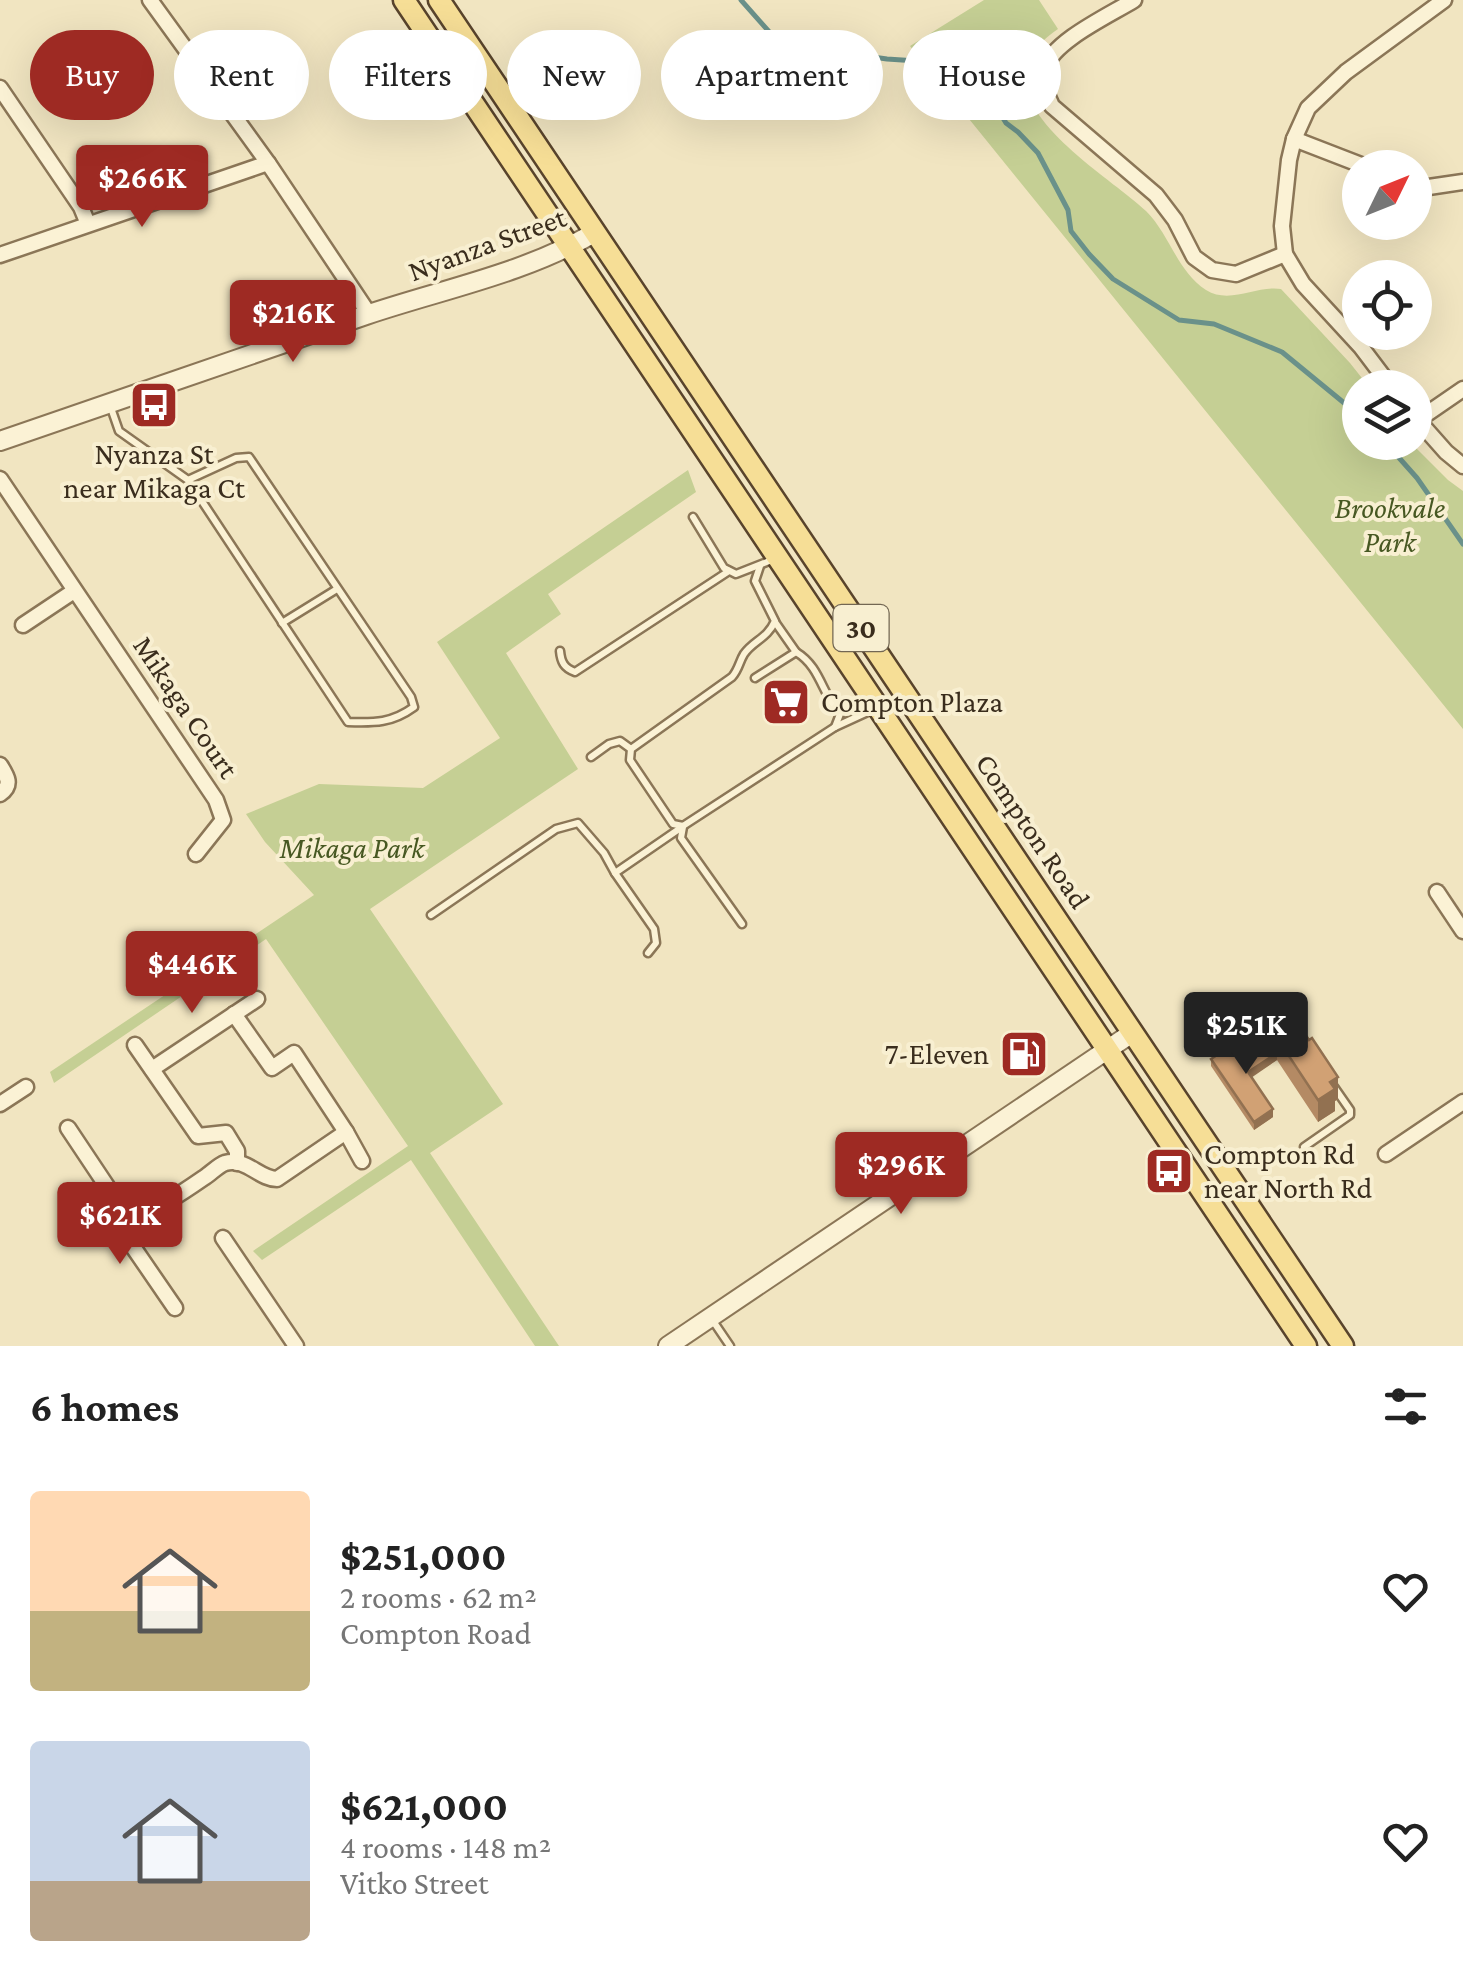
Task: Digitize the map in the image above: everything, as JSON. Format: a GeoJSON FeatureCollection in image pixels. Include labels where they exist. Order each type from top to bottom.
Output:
{"type":"FeatureCollection","features":[{"type":"Feature","properties":{"kind":"main road","name":"Compton Road"},"geometry":{"type":"LineString","coordinates":[[404,0],[569,248],[769,562],[878,707],[1306,1346]]}},
{"type":"Feature","properties":{"kind":"main road","name":"Compton Road"},"geometry":{"type":"LineString","coordinates":[[439,0],[1343,1346]]}},
{"type":"Feature","properties":{"kind":"street"},"geometry":{"type":"LineString","coordinates":[[150,0],[268,163],[368,314]]}},
{"type":"Feature","properties":{"kind":"street"},"geometry":{"type":"LineString","coordinates":[[1134,0],[1052,54],[1043,70],[1052,106],[1156,195],[1175,220],[1194,257],[1212,270],[1236,274],[1285,254]]}},
{"type":"Feature","properties":{"kind":"street"},"geometry":{"type":"LineString","coordinates":[[1379,370],[1303,284],[1285,254],[1282,226],[1294,139],[1308,108],[1346,72],[1444,0]]}},
{"type":"Feature","properties":{"kind":"street"},"geometry":{"type":"LineString","coordinates":[[0,88],[81,207],[88,224]]}},
{"type":"Feature","properties":{"kind":"street"},"geometry":{"type":"LineString","coordinates":[[1294,139],[1342,158]]}},
{"type":"Feature","properties":{"kind":"street"},"geometry":{"type":"LineString","coordinates":[[0,255],[268,163]]}},
{"type":"Feature","properties":{"kind":"street"},"geometry":{"type":"LineString","coordinates":[[1432,187],[1463,182]]}},
{"type":"Feature","properties":{"kind":"street","name":"Nyanza Street"},"geometry":{"type":"LineString","coordinates":[[0,441],[368,314],[514,270],[569,248],[594,233]]}},
{"type":"Feature","properties":{"kind":"street"},"geometry":{"type":"LineString","coordinates":[[1432,409],[1463,390]]}},
{"type":"Feature","properties":{"kind":"street"},"geometry":{"type":"LineString","coordinates":[[1432,437],[1463,466]]}},
{"type":"Feature","properties":{"kind":"street","name":"Mikaga Court"},"geometry":{"type":"LineString","coordinates":[[0,479],[216,800],[223,820],[196,854]]}},
{"type":"Feature","properties":{"kind":"street"},"geometry":{"type":"LineString","coordinates":[[24,624],[74,591]]}},
{"type":"Feature","properties":{"kind":"street"},"geometry":{"type":"LineString","coordinates":[[0,765],[8,784],[0,794]]}},
{"type":"Feature","properties":{"kind":"street"},"geometry":{"type":"LineString","coordinates":[[1437,892],[1463,931]]}},
{"type":"Feature","properties":{"kind":"street"},"geometry":{"type":"LineString","coordinates":[[152,1069],[256,999]]}},
{"type":"Feature","properties":{"kind":"street"},"geometry":{"type":"LineString","coordinates":[[234,1014],[272,1068],[294,1054],[362,1161]]}},
{"type":"Feature","properties":{"kind":"street"},"geometry":{"type":"LineString","coordinates":[[668,1346],[1132,1033]]}},
{"type":"Feature","properties":{"kind":"street"},"geometry":{"type":"LineString","coordinates":[[135,1045],[198,1136],[226,1133],[238,1151],[237,1163]]}},
{"type":"Feature","properties":{"kind":"street"},"geometry":{"type":"LineString","coordinates":[[0,1104],[26,1087]]}},
{"type":"Feature","properties":{"kind":"street"},"geometry":{"type":"LineString","coordinates":[[1386,1154],[1463,1102]]}},
{"type":"Feature","properties":{"kind":"street"},"geometry":{"type":"LineString","coordinates":[[68,1128],[120,1206],[131,1214],[141,1214],[188,1189],[224,1163],[237,1163],[266,1179],[277,1179],[346,1132]]}},
{"type":"Feature","properties":{"kind":"street"},"geometry":{"type":"LineString","coordinates":[[131,1214],[127,1226],[129,1241],[175,1308]]}},
{"type":"Feature","properties":{"kind":"street"},"geometry":{"type":"LineString","coordinates":[[223,1238],[296,1346]]}},
{"type":"Feature","properties":{"kind":"lane"},"geometry":{"type":"LineString","coordinates":[[110,404],[120,431],[188,480],[348,722],[397,719],[414,708],[411,697],[249,457],[236,458],[188,480]]}},
{"type":"Feature","properties":{"kind":"lane"},"geometry":{"type":"LineString","coordinates":[[693,517],[729,571],[736,574],[769,562]]}},
{"type":"Feature","properties":{"kind":"lane"},"geometry":{"type":"LineString","coordinates":[[769,562],[755,581],[774,621],[796,652],[816,671],[830,704],[840,714],[835,727]]}},
{"type":"Feature","properties":{"kind":"lane"},"geometry":{"type":"LineString","coordinates":[[560,651],[561,660],[575,672],[729,571]]}},
{"type":"Feature","properties":{"kind":"lane"},"geometry":{"type":"LineString","coordinates":[[282,623],[337,588]]}},
{"type":"Feature","properties":{"kind":"lane"},"geometry":{"type":"LineString","coordinates":[[631,748],[732,677],[743,655],[769,633],[774,621]]}},
{"type":"Feature","properties":{"kind":"lane"},"geometry":{"type":"LineString","coordinates":[[755,678],[796,652]]}},
{"type":"Feature","properties":{"kind":"lane"},"geometry":{"type":"LineString","coordinates":[[615,874],[835,727],[878,707]]}},
{"type":"Feature","properties":{"kind":"lane"},"geometry":{"type":"LineString","coordinates":[[591,757],[608,744],[620,741],[631,748]]}},
{"type":"Feature","properties":{"kind":"lane"},"geometry":{"type":"LineString","coordinates":[[631,748],[630,760],[673,824],[683,826]]}},
{"type":"Feature","properties":{"kind":"lane"},"geometry":{"type":"LineString","coordinates":[[432,915],[556,830],[578,823],[604,853],[654,930],[656,943],[648,952]]}},
{"type":"Feature","properties":{"kind":"lane"},"geometry":{"type":"LineString","coordinates":[[683,826],[682,838],[742,924]]}},
{"type":"Feature","properties":{"kind":"lane"},"geometry":{"type":"LineString","coordinates":[[1242,1038],[1277,1015]]}},
{"type":"Feature","properties":{"kind":"lane"},"geometry":{"type":"LineString","coordinates":[[1304,1147],[1350,1115],[1329,1079]]}},
{"type":"Feature","properties":{"kind":"lane"},"geometry":{"type":"LineString","coordinates":[[710,1317],[730,1346]]}},
{"type":"Feature","properties":{"kind":"green space","name":"Brookvale Park"},"geometry":{"type":"Polygon","coordinates":[[[984,0],[1039,0],[1058,29],[1057,30],[936,30],[984,0]]]}},
{"type":"Feature","properties":{"kind":"green space","name":"Brookvale Park"},"geometry":{"type":"Polygon","coordinates":[[[970,120],[1044,120],[1073,152],[1146,211],[1181,263],[1206,290],[1224,296],[1281,289],[1356,370],[1342,370],[1342,460],[1428,460],[1463,491],[1463,729],[970,120]]]}},
{"type":"Feature","properties":{"kind":"green space","name":"Mikaga Park"},"geometry":{"type":"Polygon","coordinates":[[[688,470],[696,492],[548,594],[561,614],[506,653],[578,769],[370,909],[503,1104],[430,1153],[559,1346],[535,1346],[411,1160],[262,1260],[253,1251],[408,1146],[266,939],[54,1083],[50,1072],[314,895],[265,842],[246,814],[319,784],[423,788],[500,738],[437,642],[688,470]]]}},
{"type":"Feature","properties":{"kind":"building"},"geometry":{"type":"Polygon","coordinates":[[[1286,1006],[1338,1077],[1330,1082],[1335,1089],[1318,1100],[1277,1038],[1282,1035],[1274,1023],[1269,1026],[1265,1020],[1286,1006]]]}},
{"type":"Feature","properties":{"kind":"building"},"geometry":{"type":"Polygon","coordinates":[[[1274,1038],[1277,1053],[1248,1072],[1273,1109],[1254,1122],[1211,1059],[1231,1046],[1241,1060],[1274,1038]]]}},
{"type":"Feature","properties":{"kind":"waterway"},"geometry":{"type":"LineString","coordinates":[[741,0],[780,44],[887,59],[917,61],[936,55],[981,87],[1006,123],[1038,153],[1068,210],[1071,231],[1113,279],[1179,320],[1214,324],[1282,352],[1342,401]]}},
{"type":"Feature","properties":{"kind":"waterway"},"geometry":{"type":"LineString","coordinates":[[1401,460],[1463,544]]}},
{"type":"Feature","properties":{"kind":"place","name":"Nyanza St near Mikaga Ct"},"geometry":{"type":"Point","coordinates":[154,405]}},
{"type":"Feature","properties":{"kind":"place","name":"Compton Plaza"},"geometry":{"type":"Point","coordinates":[786,702]}},
{"type":"Feature","properties":{"kind":"place","name":"7-Eleven"},"geometry":{"type":"Point","coordinates":[1024,1054]}},
{"type":"Feature","properties":{"kind":"place","name":"Compton Rd near North Rd"},"geometry":{"type":"Point","coordinates":[1169,1171]}}]}
